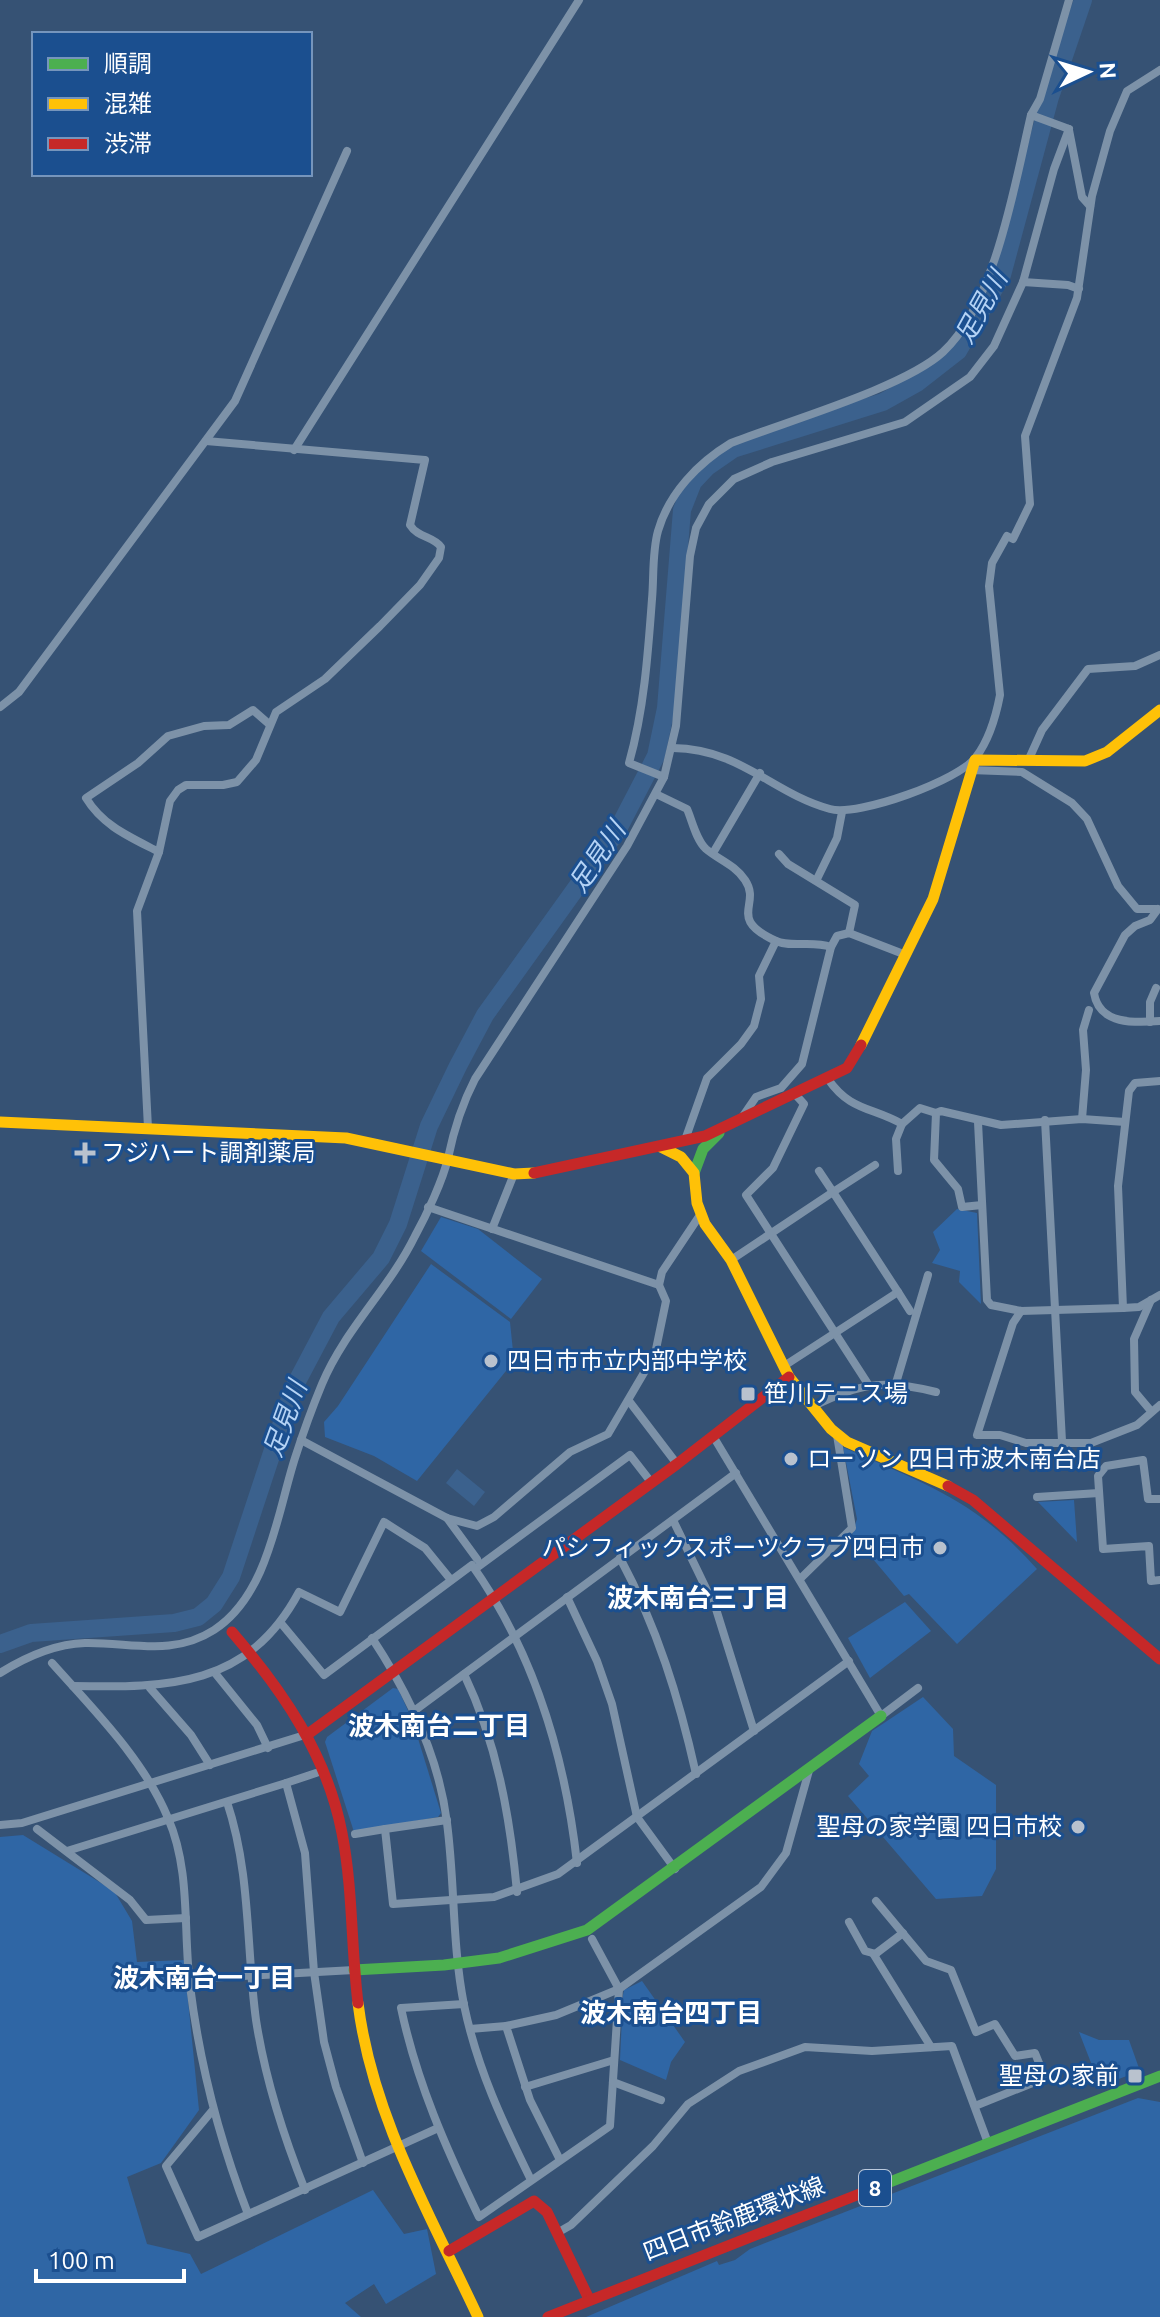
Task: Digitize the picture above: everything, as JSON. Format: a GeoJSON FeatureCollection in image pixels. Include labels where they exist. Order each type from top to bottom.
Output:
{"type":"FeatureCollection","features":[{"type":"Feature","properties":{"kind":"street"},"geometry":{"type":"LineString","coordinates":[[294,450],[579,0]]}},
{"type":"Feature","properties":{"kind":"street"},"geometry":{"type":"LineString","coordinates":[[663,777],[631,764],[647,662],[657,532],[673,499],[709,456],[731,443],[896,380],[942,353],[960,330],[992,265],[1031,115],[1040,99],[1069,0]]}},
{"type":"Feature","properties":{"kind":"street"},"geometry":{"type":"LineString","coordinates":[[0,1122],[346,1138],[410,1149],[514,1174],[554,1169],[685,1140],[728,1124],[847,1068],[933,899],[973,765],[996,712],[1000,695],[991,569],[1007,536],[1013,539],[1030,504],[1025,436],[1058,354],[1079,289],[1090,206],[1121,102],[1127,91],[1160,70]]}},
{"type":"Feature","properties":{"kind":"street"},"geometry":{"type":"LineString","coordinates":[[1031,115],[1069,129]]}},
{"type":"Feature","properties":{"kind":"street"},"geometry":{"type":"LineString","coordinates":[[1069,129],[1082,197],[1090,206]]}},
{"type":"Feature","properties":{"kind":"street"},"geometry":{"type":"LineString","coordinates":[[0,1673],[16,1663],[84,1643],[162,1648],[181,1645],[217,1628],[236,1610],[265,1559],[301,1440],[341,1346],[415,1238],[446,1158],[456,1120],[475,1079],[627,846],[656,794],[673,748],[690,556],[696,528],[709,504],[734,479],[747,473],[905,422],[970,377],[994,346],[1023,282],[1054,169],[1069,129]]}},
{"type":"Feature","properties":{"kind":"street"},"geometry":{"type":"LineString","coordinates":[[0,707],[19,692],[235,401],[347,151]]}},
{"type":"Feature","properties":{"kind":"street"},"geometry":{"type":"LineString","coordinates":[[1023,282],[1068,285],[1079,289]]}},
{"type":"Feature","properties":{"kind":"street"},"geometry":{"type":"LineString","coordinates":[[148,1128],[137,911],[159,852],[170,801],[186,785],[237,782],[256,760],[276,712],[325,679],[380,626],[420,585],[439,558],[441,547],[436,540],[415,533],[410,525],[425,460],[206,441]]}},
{"type":"Feature","properties":{"kind":"street"},"geometry":{"type":"LineString","coordinates":[[1028,761],[1042,730],[1088,669],[1135,666],[1160,655]]}},
{"type":"Feature","properties":{"kind":"street"},"geometry":{"type":"LineString","coordinates":[[159,852],[114,829],[96,814],[86,798],[138,763],[168,736],[204,726],[229,725],[253,710],[269,724]]}},
{"type":"Feature","properties":{"kind":"street"},"geometry":{"type":"LineString","coordinates":[[673,748],[717,754],[760,773],[820,806],[842,812],[896,799],[973,765],[1075,762],[1093,758],[1160,710]]}},
{"type":"Feature","properties":{"kind":"street"},"geometry":{"type":"LineString","coordinates":[[973,765],[1022,772],[1072,803],[1087,819],[1118,886],[1137,909],[1158,909]]}},
{"type":"Feature","properties":{"kind":"street"},"geometry":{"type":"LineString","coordinates":[[713,853],[760,773]]}},
{"type":"Feature","properties":{"kind":"street"},"geometry":{"type":"LineString","coordinates":[[656,794],[687,809],[700,841],[739,872],[748,885],[747,912],[752,925],[784,945],[813,941],[831,947]]}},
{"type":"Feature","properties":{"kind":"street"},"geometry":{"type":"LineString","coordinates":[[817,879],[837,838],[842,812]]}},
{"type":"Feature","properties":{"kind":"street"},"geometry":{"type":"LineString","coordinates":[[779,854],[788,864],[855,905],[849,933]]}},
{"type":"Feature","properties":{"kind":"street"},"geometry":{"type":"LineString","coordinates":[[1156,988],[1150,1002],[1155,1021],[1111,1018],[1096,1003],[1094,993],[1125,935],[1135,926],[1150,920],[1158,909]]}},
{"type":"Feature","properties":{"kind":"street"},"geometry":{"type":"LineString","coordinates":[[787,1094],[806,1057],[831,947],[840,934],[849,933],[906,955]]}},
{"type":"Feature","properties":{"kind":"street"},"geometry":{"type":"LineString","coordinates":[[685,1140],[707,1078],[741,1044],[754,1026],[761,999],[759,976],[776,941]]}},
{"type":"Feature","properties":{"kind":"street"},"geometry":{"type":"LineString","coordinates":[[1082,1119],[1086,1070],[1083,1030],[1089,1010]]}},
{"type":"Feature","properties":{"kind":"street"},"geometry":{"type":"LineString","coordinates":[[828,1079],[860,1110],[885,1114],[902,1124]]}},
{"type":"Feature","properties":{"kind":"street"},"geometry":{"type":"LineString","coordinates":[[1123,1308],[1118,1186],[1129,1091],[1135,1083],[1160,1081]]}},
{"type":"Feature","properties":{"kind":"street"},"geometry":{"type":"LineString","coordinates":[[787,1094],[804,1104],[773,1168],[746,1195],[868,1384]]}},
{"type":"Feature","properties":{"kind":"street"},"geometry":{"type":"LineString","coordinates":[[898,1171],[896,1139],[902,1124],[920,1108],[1001,1125],[1082,1119],[1125,1122]]}},
{"type":"Feature","properties":{"kind":"street"},"geometry":{"type":"LineString","coordinates":[[936,1113],[934,1160],[958,1189],[962,1207],[982,1205]]}},
{"type":"Feature","properties":{"kind":"street"},"geometry":{"type":"LineString","coordinates":[[1045,1120],[1062,1441]]}},
{"type":"Feature","properties":{"kind":"street"},"geometry":{"type":"LineString","coordinates":[[978,1122],[987,1300],[991,1305],[1021,1311],[1123,1308],[1139,1307],[1156,1297]]}},
{"type":"Feature","properties":{"kind":"street"},"geometry":{"type":"LineString","coordinates":[[728,1124],[703,1149],[694,1173],[700,1215],[731,1260],[786,1371],[812,1407],[837,1435],[938,1480],[973,1500],[1160,1659]]}},
{"type":"Feature","properties":{"kind":"street"},"geometry":{"type":"LineString","coordinates":[[656,1145],[681,1157],[694,1173]]}},
{"type":"Feature","properties":{"kind":"street"},"geometry":{"type":"LineString","coordinates":[[731,1260],[875,1165]]}},
{"type":"Feature","properties":{"kind":"street"},"geometry":{"type":"LineString","coordinates":[[819,1171],[910,1311]]}},
{"type":"Feature","properties":{"kind":"street"},"geometry":{"type":"LineString","coordinates":[[492,1229],[514,1174]]}},
{"type":"Feature","properties":{"kind":"street"},"geometry":{"type":"LineString","coordinates":[[428,1207],[659,1285]]}},
{"type":"Feature","properties":{"kind":"street"},"geometry":{"type":"LineString","coordinates":[[301,1440],[447,1518],[477,1526],[494,1517],[570,1452],[608,1434],[655,1354],[666,1301],[659,1285],[662,1272],[700,1215]]}},
{"type":"Feature","properties":{"kind":"street"},"geometry":{"type":"LineString","coordinates":[[896,1383],[928,1275]]}},
{"type":"Feature","properties":{"kind":"street"},"geometry":{"type":"LineString","coordinates":[[0,1825],[22,1823],[308,1734],[677,1464],[835,1332],[898,1292]]}},
{"type":"Feature","properties":{"kind":"street"},"geometry":{"type":"LineString","coordinates":[[1151,1411],[1135,1392],[1134,1339],[1156,1297]]}},
{"type":"Feature","properties":{"kind":"street"},"geometry":{"type":"LineString","coordinates":[[1021,1311],[1013,1323],[977,1435],[1000,1435],[1026,1443],[1091,1443],[1137,1425],[1160,1405]]}},
{"type":"Feature","properties":{"kind":"street"},"geometry":{"type":"LineString","coordinates":[[812,1407],[868,1384],[896,1383],[936,1392]]}},
{"type":"Feature","properties":{"kind":"street"},"geometry":{"type":"LineString","coordinates":[[629,1401],[677,1464]]}},
{"type":"Feature","properties":{"kind":"street"},"geometry":{"type":"LineString","coordinates":[[800,1579],[852,1528],[837,1435]]}},
{"type":"Feature","properties":{"kind":"street"},"geometry":{"type":"LineString","coordinates":[[713,1436],[881,1716]]}},
{"type":"Feature","properties":{"kind":"street"},"geometry":{"type":"LineString","coordinates":[[280,1622],[324,1675],[451,1580],[630,1455],[651,1482]]}},
{"type":"Feature","properties":{"kind":"street"},"geometry":{"type":"LineString","coordinates":[[1160,1499],[1148,1499],[1143,1460],[1106,1466],[1098,1476],[1103,1549],[1149,1546],[1151,1581],[1160,1580]]}},
{"type":"Feature","properties":{"kind":"street"},"geometry":{"type":"LineString","coordinates":[[414,1711],[736,1473]]}},
{"type":"Feature","properties":{"kind":"street"},"geometry":{"type":"LineString","coordinates":[[1037,1497],[1099,1493]]}},
{"type":"Feature","properties":{"kind":"street"},"geometry":{"type":"LineString","coordinates":[[447,1518],[515,1636],[553,1731],[568,1797],[577,1863]]}},
{"type":"Feature","properties":{"kind":"street"},"geometry":{"type":"LineString","coordinates":[[673,1520],[716,1609],[754,1731]]}},
{"type":"Feature","properties":{"kind":"street"},"geometry":{"type":"LineString","coordinates":[[73,1686],[150,1688],[215,1673],[251,1653],[280,1622],[299,1592],[340,1612],[384,1522],[425,1548],[451,1580]]}},
{"type":"Feature","properties":{"kind":"street"},"geometry":{"type":"LineString","coordinates":[[620,1558],[653,1626],[668,1668],[696,1774]]}},
{"type":"Feature","properties":{"kind":"street"},"geometry":{"type":"LineString","coordinates":[[567,1597],[597,1661],[612,1704],[637,1817],[675,1869]]}},
{"type":"Feature","properties":{"kind":"street"},"geometry":{"type":"LineString","coordinates":[[232,1632],[283,1693],[308,1734],[330,1787],[343,1836],[354,1970],[367,2053],[398,2147],[478,2317]]}},
{"type":"Feature","properties":{"kind":"street"},"geometry":{"type":"LineString","coordinates":[[372,1638],[394,1671],[414,1711],[434,1766],[447,1820],[464,2004],[488,2090],[531,2180]]}},
{"type":"Feature","properties":{"kind":"street"},"geometry":{"type":"LineString","coordinates":[[385,1829],[393,1904],[455,1902],[517,1892],[577,1863],[849,1661]]}},
{"type":"Feature","properties":{"kind":"street"},"geometry":{"type":"LineString","coordinates":[[52,1663],[152,1784],[169,1820],[181,1860],[189,1979],[212,2111],[248,2214]]}},
{"type":"Feature","properties":{"kind":"street"},"geometry":{"type":"LineString","coordinates":[[215,1673],[257,1725],[268,1748]]}},
{"type":"Feature","properties":{"kind":"street"},"geometry":{"type":"LineString","coordinates":[[464,1674],[478,1704],[500,1773],[517,1892]]}},
{"type":"Feature","properties":{"kind":"street"},"geometry":{"type":"LineString","coordinates":[[150,1688],[191,1735],[210,1765]]}},
{"type":"Feature","properties":{"kind":"street"},"geometry":{"type":"LineString","coordinates":[[189,1979],[458,1965],[531,1953],[587,1930],[675,1869],[918,1688]]}},
{"type":"Feature","properties":{"kind":"street"},"geometry":{"type":"LineString","coordinates":[[470,2029],[506,2026],[556,2015],[619,1989],[653,1968],[771,1877],[786,1853],[810,1767]]}},
{"type":"Feature","properties":{"kind":"street"},"geometry":{"type":"LineString","coordinates":[[67,1851],[316,1773]]}},
{"type":"Feature","properties":{"kind":"street"},"geometry":{"type":"LineString","coordinates":[[286,1783],[305,1853],[314,1972],[329,2065],[363,2163]]}},
{"type":"Feature","properties":{"kind":"street"},"geometry":{"type":"LineString","coordinates":[[227,1802],[243,1859],[251,1975],[263,2058],[290,2153],[305,2190]]}},
{"type":"Feature","properties":{"kind":"street"},"geometry":{"type":"LineString","coordinates":[[355,1834],[447,1820]]}},
{"type":"Feature","properties":{"kind":"street"},"geometry":{"type":"LineString","coordinates":[[37,1829],[130,1900],[146,1920],[186,1918]]}},
{"type":"Feature","properties":{"kind":"street"},"geometry":{"type":"LineString","coordinates":[[876,1901],[926,1961],[951,1970],[976,2032],[995,2024],[1015,2056],[1035,2053],[1045,2078],[975,2106]]}},
{"type":"Feature","properties":{"kind":"street"},"geometry":{"type":"LineString","coordinates":[[849,1922],[865,1951],[876,1954],[931,2047]]}},
{"type":"Feature","properties":{"kind":"street"},"geometry":{"type":"LineString","coordinates":[[876,1954],[903,1933]]}},
{"type":"Feature","properties":{"kind":"street"},"geometry":{"type":"LineString","coordinates":[[464,2004],[401,2008],[419,2081],[436,2129],[479,2217],[610,2126],[619,1989],[592,1939]]}},
{"type":"Feature","properties":{"kind":"street"},"geometry":{"type":"LineString","coordinates":[[506,2026],[525,2087],[560,2160]]}},
{"type":"Feature","properties":{"kind":"street"},"geometry":{"type":"LineString","coordinates":[[557,2233],[571,2225],[653,2146],[688,2104],[739,2071],[805,2047],[872,2051],[952,2046],[988,2143]]}},
{"type":"Feature","properties":{"kind":"street"},"geometry":{"type":"LineString","coordinates":[[525,2087],[614,2060]]}},
{"type":"Feature","properties":{"kind":"street","name":"四日市鈴鹿環状線"},"geometry":{"type":"LineString","coordinates":[[548,2317],[1160,2076]]}},
{"type":"Feature","properties":{"kind":"street"},"geometry":{"type":"LineString","coordinates":[[613,2082],[661,2100]]}},
{"type":"Feature","properties":{"kind":"street"},"geometry":{"type":"LineString","coordinates":[[212,2111],[166,2166],[198,2237],[436,2129]]}},
{"type":"Feature","properties":{"kind":"street"},"geometry":{"type":"LineString","coordinates":[[449,2251],[528,2202],[544,2208],[589,2299]]}},
{"type":"Feature","properties":{"kind":"shaded area"},"geometry":{"type":"Polygon","coordinates":[[[957,1209],[977,1213],[981,1304],[959,1282],[960,1271],[932,1263],[940,1250],[933,1232],[957,1209]]]}},
{"type":"Feature","properties":{"kind":"shaded area"},"geometry":{"type":"Polygon","coordinates":[[[441,1217],[478,1229],[542,1279],[511,1319],[421,1251],[441,1217]]]}},
{"type":"Feature","properties":{"kind":"shaded area"},"geometry":{"type":"Polygon","coordinates":[[[431,1264],[510,1322],[514,1361],[417,1481],[374,1456],[325,1437],[324,1422],[338,1406],[431,1264]]]}},
{"type":"Feature","properties":{"kind":"shaded area","name":"パシフィックスポーツクラブ四日市"},"geometry":{"type":"Polygon","coordinates":[[[843,1447],[924,1483],[970,1509],[1014,1545],[1037,1569],[957,1644],[909,1594],[904,1596],[852,1534],[857,1519],[843,1447]]]}},
{"type":"Feature","properties":{"kind":"shaded area"},"geometry":{"type":"Polygon","coordinates":[[[457,1469],[485,1492],[474,1506],[446,1483],[457,1469]]]}},
{"type":"Feature","properties":{"kind":"shaded area"},"geometry":{"type":"Polygon","coordinates":[[[1074,1500],[1077,1542],[1038,1502],[1074,1500]]]}},
{"type":"Feature","properties":{"kind":"shaded area"},"geometry":{"type":"Polygon","coordinates":[[[905,1602],[931,1631],[870,1678],[848,1638],[905,1602]]]}},
{"type":"Feature","properties":{"kind":"shaded area"},"geometry":{"type":"Polygon","coordinates":[[[393,1688],[398,1689],[412,1719],[441,1813],[438,1817],[354,1832],[325,1742],[327,1737],[393,1688]]]}},
{"type":"Feature","properties":{"kind":"shaded area"},"geometry":{"type":"Polygon","coordinates":[[[923,1697],[953,1729],[954,1756],[996,1785],[996,1869],[982,1896],[936,1899],[848,1796],[869,1776],[859,1764],[872,1731],[923,1697]]]}},
{"type":"Feature","properties":{"kind":"shaded area"},"geometry":{"type":"Polygon","coordinates":[[[23,1835],[114,1891],[132,1921],[137,1962],[184,1960],[199,2110],[161,2163],[127,2177],[147,2244],[190,2254],[201,2274],[373,2190],[404,2234],[427,2229],[436,2274],[386,2304],[374,2284],[345,2303],[361,2317],[0,2317],[0,1837],[23,1835]]]}},
{"type":"Feature","properties":{"kind":"shaded area"},"geometry":{"type":"Polygon","coordinates":[[[642,1981],[685,2042],[671,2062],[666,2080],[620,2060],[624,1990],[642,1981]]]}},
{"type":"Feature","properties":{"kind":"shaded area"},"geometry":{"type":"Polygon","coordinates":[[[1079,2032],[1099,2040],[1129,2040],[1140,2071],[1100,2086],[1079,2032]]]}},
{"type":"Feature","properties":{"kind":"shaded area"},"geometry":{"type":"Polygon","coordinates":[[[1138,2098],[1160,2102],[1160,2317],[586,2317],[717,2261],[719,2265],[735,2260],[750,2249],[1138,2098]]]}},
{"type":"Feature","properties":{"kind":"waterway","name":"足見川"},"geometry":{"type":"LineString","coordinates":[[0,1644],[31,1633],[174,1623],[198,1617],[214,1604],[231,1577],[293,1389],[331,1317],[381,1258],[398,1224],[429,1126],[458,1066],[485,1015],[617,831],[656,756],[666,708],[682,510],[693,482],[707,467],[733,449],[883,402],[917,383],[958,351],[1002,275],[1050,97],[1083,0]]}},
{"type":"Feature","properties":{"kind":"traffic: fast"},"geometry":{"type":"LineString","coordinates":[[694,1173],[703,1149],[719,1133]]}},
{"type":"Feature","properties":{"kind":"traffic: fast"},"geometry":{"type":"LineString","coordinates":[[354,1970],[444,1965],[499,1958],[587,1930],[881,1716]]}},
{"type":"Feature","properties":{"kind":"traffic: fast"},"geometry":{"type":"LineString","coordinates":[[867,2191],[1160,2076]]}},
{"type":"Feature","properties":{"kind":"traffic: slow"},"geometry":{"type":"LineString","coordinates":[[861,1045],[933,899],[975,760],[1085,761],[1107,752],[1160,710]]}},
{"type":"Feature","properties":{"kind":"traffic: slow"},"geometry":{"type":"LineString","coordinates":[[0,1122],[346,1138],[514,1174],[534,1173]]}},
{"type":"Feature","properties":{"kind":"traffic: slow"},"geometry":{"type":"LineString","coordinates":[[661,1147],[681,1157],[694,1173],[697,1203],[705,1224],[731,1260],[789,1377],[831,1429],[847,1442],[948,1486]]}},
{"type":"Feature","properties":{"kind":"traffic: slow"},"geometry":{"type":"LineString","coordinates":[[358,2003],[365,2045],[390,2125],[423,2203],[478,2317]]}},
{"type":"Feature","properties":{"kind":"traffic: jam"},"geometry":{"type":"LineString","coordinates":[[534,1173],[705,1136],[847,1068],[861,1045]]}},
{"type":"Feature","properties":{"kind":"traffic: jam"},"geometry":{"type":"LineString","coordinates":[[308,1734],[677,1464],[789,1377]]}},
{"type":"Feature","properties":{"kind":"traffic: jam"},"geometry":{"type":"LineString","coordinates":[[948,1486],[973,1500],[1160,1659]]}},
{"type":"Feature","properties":{"kind":"traffic: jam"},"geometry":{"type":"LineString","coordinates":[[232,1632],[285,1701],[326,1777],[342,1833],[348,1875],[358,2003]]}},
{"type":"Feature","properties":{"kind":"traffic: jam"},"geometry":{"type":"LineString","coordinates":[[548,2317],[867,2191]]}},
{"type":"Feature","properties":{"kind":"traffic: jam"},"geometry":{"type":"LineString","coordinates":[[449,2251],[534,2201],[547,2212],[589,2299]]}},
{"type":"Feature","properties":{"kind":"place","name":"フジハート調剤薬局"},"geometry":{"type":"Point","coordinates":[85,1153]}},
{"type":"Feature","properties":{"kind":"place","name":"四日市市立内部中学校"},"geometry":{"type":"Point","coordinates":[491,1361]}},
{"type":"Feature","properties":{"kind":"place","name":"笹川テニス場"},"geometry":{"type":"Point","coordinates":[748,1394]}},
{"type":"Feature","properties":{"kind":"place","name":"ローソン 四日市波木南台店"},"geometry":{"type":"Point","coordinates":[791,1459]}},
{"type":"Feature","properties":{"kind":"place","name":"パシフィックスポーツクラブ四日市"},"geometry":{"type":"Point","coordinates":[940,1548]}},
{"type":"Feature","properties":{"kind":"place","name":"聖母の家学園 四日市校"},"geometry":{"type":"Point","coordinates":[1078,1827]}},
{"type":"Feature","properties":{"kind":"place","name":"聖母の家前"},"geometry":{"type":"Point","coordinates":[1135,2076]}},
{"type":"Feature","properties":{"kind":"district","name":"波木南台三丁目"},"geometry":{"type":"Point","coordinates":[698,1598]}},
{"type":"Feature","properties":{"kind":"district","name":"波木南台二丁目"},"geometry":{"type":"Point","coordinates":[439,1726]}},
{"type":"Feature","properties":{"kind":"district","name":"波木南台一丁目"},"geometry":{"type":"Point","coordinates":[204,1978]}},
{"type":"Feature","properties":{"kind":"district","name":"波木南台四丁目"},"geometry":{"type":"Point","coordinates":[671,2013]}}]}
